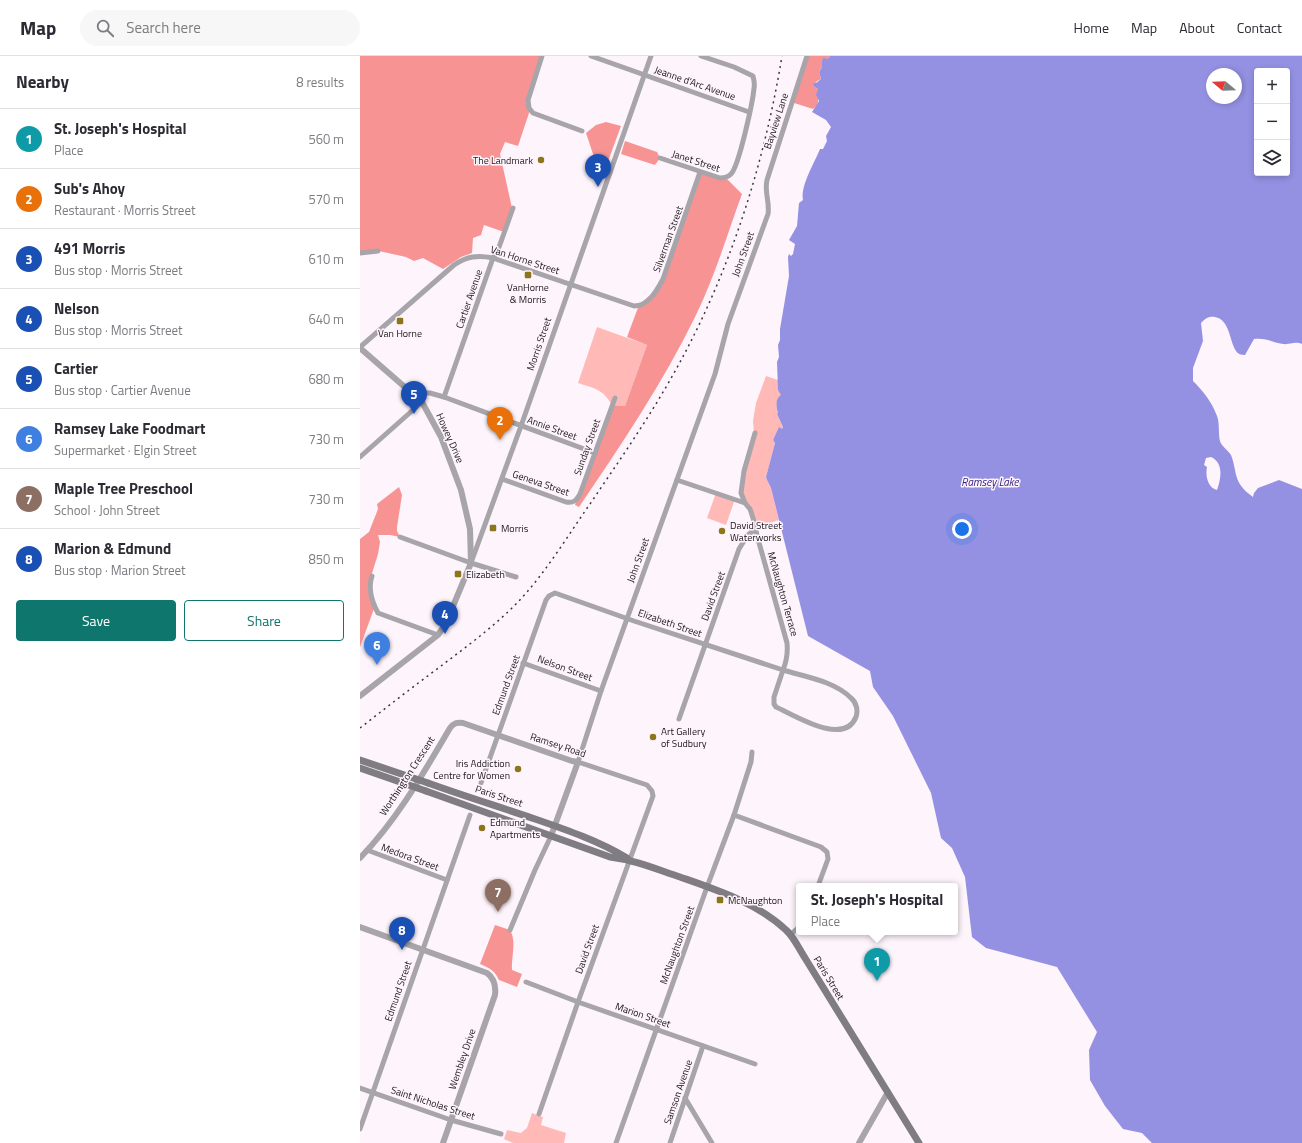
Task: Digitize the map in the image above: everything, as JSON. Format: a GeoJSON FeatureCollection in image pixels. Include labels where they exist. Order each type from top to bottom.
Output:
{"type":"FeatureCollection","features":[{"type":"Feature","properties":{"kind":"main road","name":"Paris Street"},"geometry":{"type":"LineString","coordinates":[[360,760],[555,826],[594,841],[615,851],[629,860]]}},
{"type":"Feature","properties":{"kind":"main road","name":"Paris Street"},"geometry":{"type":"LineString","coordinates":[[360,768],[610,857],[629,860],[707,887],[741,900],[767,916],[790,935],[919,1143]]}},
{"type":"Feature","properties":{"kind":"street"},"geometry":{"type":"LineString","coordinates":[[542,56],[528,100],[529,108],[533,113],[582,131]]}},
{"type":"Feature","properties":{"kind":"street","name":"Jeanne d'Arc Avenue"},"geometry":{"type":"LineString","coordinates":[[590,56],[749,112]]}},
{"type":"Feature","properties":{"kind":"street","name":"Morris Street"},"geometry":{"type":"LineString","coordinates":[[438,635],[446,623],[471,563],[502,479],[651,56]]}},
{"type":"Feature","properties":{"kind":"street"},"geometry":{"type":"LineString","coordinates":[[700,56],[734,67],[753,76],[754,88],[749,112]]}},
{"type":"Feature","properties":{"kind":"street","name":"Bayview Lane"},"geometry":{"type":"LineString","coordinates":[[766,192],[767,180],[807,56]]}},
{"type":"Feature","properties":{"kind":"street","name":"Janet Street"},"geometry":{"type":"LineString","coordinates":[[660,158],[717,178],[726,178],[731,175],[736,166],[749,112]]}},
{"type":"Feature","properties":{"kind":"street","name":"Silverman Street"},"geometry":{"type":"LineString","coordinates":[[642,305],[656,293],[663,279],[700,172]]}},
{"type":"Feature","properties":{"kind":"street","name":"John Street"},"geometry":{"type":"LineString","coordinates":[[510,930],[555,826],[601,691],[715,374],[728,324],[768,214],[769,207],[766,192]]}},
{"type":"Feature","properties":{"kind":"street","name":"Cartier Avenue"},"geometry":{"type":"LineString","coordinates":[[444,397],[493,258],[498,250],[513,208]]}},
{"type":"Feature","properties":{"kind":"street"},"geometry":{"type":"LineString","coordinates":[[360,253],[378,252]]}},
{"type":"Feature","properties":{"kind":"street","name":"Van Horne Street"},"geometry":{"type":"LineString","coordinates":[[360,348],[461,260],[468,257],[476,256],[493,258],[634,306],[642,305]]}},
{"type":"Feature","properties":{"kind":"street","name":"Howey Drive"},"geometry":{"type":"LineString","coordinates":[[360,348],[373,361],[422,402],[441,437],[461,490],[470,529],[471,563]]}},
{"type":"Feature","properties":{"kind":"street","name":"Annie Street"},"geometry":{"type":"LineString","coordinates":[[413,393],[430,393],[444,397],[594,453]]}},
{"type":"Feature","properties":{"kind":"street","name":"Sunday Street"},"geometry":{"type":"LineString","coordinates":[[575,502],[580,494],[615,398]]}},
{"type":"Feature","properties":{"kind":"street"},"geometry":{"type":"LineString","coordinates":[[360,457],[422,402]]}},
{"type":"Feature","properties":{"kind":"street","name":"McNaughton Terrace"},"geometry":{"type":"LineString","coordinates":[[755,433],[742,486],[742,496],[750,509],[787,643],[788,655],[783,670]]}},
{"type":"Feature","properties":{"kind":"street","name":"Geneva Street"},"geometry":{"type":"LineString","coordinates":[[502,479],[566,502],[575,502]]}},
{"type":"Feature","properties":{"kind":"street"},"geometry":{"type":"LineString","coordinates":[[677,480],[745,503]]}},
{"type":"Feature","properties":{"kind":"street","name":"David Street"},"geometry":{"type":"LineString","coordinates":[[679,719],[742,542],[756,529]]}},
{"type":"Feature","properties":{"kind":"street"},"geometry":{"type":"LineString","coordinates":[[400,537],[471,563],[516,577]]}},
{"type":"Feature","properties":{"kind":"street"},"geometry":{"type":"LineString","coordinates":[[372,576],[370,591],[378,613],[438,635]]}},
{"type":"Feature","properties":{"kind":"street","name":"Elizabeth Street"},"geometry":{"type":"LineString","coordinates":[[551,595],[558,593],[627,618],[705,644],[783,670],[840,689],[853,699],[857,709],[854,721],[844,729],[830,730],[776,707],[773,701],[783,670]]}},
{"type":"Feature","properties":{"kind":"street","name":"Edmund Street"},"geometry":{"type":"LineString","coordinates":[[480,783],[546,600],[551,595]]}},
{"type":"Feature","properties":{"kind":"street"},"geometry":{"type":"LineString","coordinates":[[360,696],[438,635]]}},
{"type":"Feature","properties":{"kind":"street","name":"Nelson Street"},"geometry":{"type":"LineString","coordinates":[[523,663],[601,691]]}},
{"type":"Feature","properties":{"kind":"street","name":"Ramsey Road"},"geometry":{"type":"LineString","coordinates":[[455,724],[464,723],[572,761],[647,785],[652,790]]}},
{"type":"Feature","properties":{"kind":"street","name":"Worthington Crescent"},"geometry":{"type":"LineString","coordinates":[[360,858],[409,797],[450,728],[455,724]]}},
{"type":"Feature","properties":{"kind":"street","name":"McNaughton Street"},"geometry":{"type":"LineString","coordinates":[[616,1143],[734,815],[751,762],[752,752]]}},
{"type":"Feature","properties":{"kind":"street","name":"David Street"},"geometry":{"type":"LineString","coordinates":[[539,1114],[653,796],[652,790]]}},
{"type":"Feature","properties":{"kind":"street","name":"Edmund Street"},"geometry":{"type":"LineString","coordinates":[[360,1129],[470,815]]}},
{"type":"Feature","properties":{"kind":"street"},"geometry":{"type":"LineString","coordinates":[[734,815],[821,847],[827,852],[828,859],[819,883]]}},
{"type":"Feature","properties":{"kind":"street","name":"Medora Street"},"geometry":{"type":"LineString","coordinates":[[367,850],[447,880]]}},
{"type":"Feature","properties":{"kind":"street"},"geometry":{"type":"LineString","coordinates":[[360,927],[422,949]]}},
{"type":"Feature","properties":{"kind":"street"},"geometry":{"type":"LineString","coordinates":[[790,935],[796,930]]}},
{"type":"Feature","properties":{"kind":"street","name":"Wembley Drive"},"geometry":{"type":"LineString","coordinates":[[422,949],[487,973],[491,976],[496,989],[443,1143]]}},
{"type":"Feature","properties":{"kind":"street","name":"Marion Street"},"geometry":{"type":"LineString","coordinates":[[526,982],[578,1002],[755,1064]]}},
{"type":"Feature","properties":{"kind":"street","name":"Samson Avenue"},"geometry":{"type":"LineString","coordinates":[[670,1143],[703,1046]]}},
{"type":"Feature","properties":{"kind":"street","name":"Saint Nicholas Street"},"geometry":{"type":"LineString","coordinates":[[360,1088],[451,1120],[500,1134]]}},
{"type":"Feature","properties":{"kind":"street"},"geometry":{"type":"LineString","coordinates":[[859,1143],[888,1092]]}},
{"type":"Feature","properties":{"kind":"street"},"geometry":{"type":"LineString","coordinates":[[685,1098],[712,1143]]}},
{"type":"Feature","properties":{"kind":"shaded area"},"geometry":{"type":"Polygon","coordinates":[[[360,56],[541,56],[528,100],[530,110],[518,146],[505,142],[500,154],[512,208],[504,232],[484,225],[481,235],[473,238],[472,253],[461,257],[443,269],[423,258],[414,261],[406,257],[379,251],[360,252],[360,56]]]}},
{"type":"Feature","properties":{"kind":"shaded area"},"geometry":{"type":"Polygon","coordinates":[[[806,56],[830,56],[822,64],[819,72],[821,79],[813,86],[818,89],[818,100],[816,107],[813,109],[791,102],[806,56]]]}},
{"type":"Feature","properties":{"kind":"shaded area"},"geometry":{"type":"Polygon","coordinates":[[[606,122],[621,126],[607,164],[595,160],[586,133],[596,125],[606,122]]]}},
{"type":"Feature","properties":{"kind":"shaded area"},"geometry":{"type":"Polygon","coordinates":[[[625,141],[657,152],[660,158],[655,165],[621,154],[625,141]]]}},
{"type":"Feature","properties":{"kind":"shaded area"},"geometry":{"type":"Polygon","coordinates":[[[700,173],[726,178],[742,194],[720,255],[703,300],[670,365],[626,437],[579,507],[575,505],[612,405],[625,406],[647,345],[627,337],[639,305],[659,287],[700,173]]]}},
{"type":"Feature","properties":{"kind":"shaded area"},"geometry":{"type":"Polygon","coordinates":[[[597,327],[647,345],[625,406],[612,405],[605,395],[598,390],[578,383],[597,327]]]}},
{"type":"Feature","properties":{"kind":"shaded area"},"geometry":{"type":"Polygon","coordinates":[[[766,376],[778,380],[778,390],[782,395],[777,401],[777,414],[783,427],[782,430],[779,428],[773,440],[775,443],[766,477],[771,488],[779,520],[756,527],[741,493],[754,433],[753,421],[756,403],[766,376]]]}},
{"type":"Feature","properties":{"kind":"shaded area"},"geometry":{"type":"Polygon","coordinates":[[[399,487],[402,495],[397,531],[400,537],[378,535],[380,542],[378,554],[369,583],[375,606],[360,647],[360,539],[369,532],[378,509],[377,504],[399,487]]]}},
{"type":"Feature","properties":{"kind":"shaded area"},"geometry":{"type":"Polygon","coordinates":[[[716,493],[735,499],[726,525],[707,518],[716,493]]]}},
{"type":"Feature","properties":{"kind":"shaded area"},"geometry":{"type":"Polygon","coordinates":[[[495,925],[510,930],[512,935],[512,970],[522,974],[517,987],[499,980],[492,970],[480,964],[495,925]]]}},
{"type":"Feature","properties":{"kind":"shaded area"},"geometry":{"type":"Polygon","coordinates":[[[532,1113],[543,1117],[541,1125],[566,1133],[564,1143],[513,1143],[504,1139],[507,1130],[521,1133],[527,1128],[532,1113]]]}},
{"type":"Feature","properties":{"kind":"water","name":"Ramsey Lake"},"geometry":{"type":"Polygon","coordinates":[[[830,56],[1302,56],[1302,344],[1283,344],[1254,339],[1245,355],[1241,355],[1236,351],[1224,322],[1215,317],[1209,317],[1201,323],[1203,341],[1193,368],[1193,381],[1213,406],[1218,419],[1219,438],[1223,446],[1231,455],[1237,479],[1246,492],[1253,497],[1258,488],[1279,480],[1302,489],[1302,1143],[1152,1143],[1142,1133],[1123,1129],[1105,1106],[1090,1080],[1089,1050],[1097,1032],[1057,967],[986,948],[972,937],[965,877],[952,848],[941,838],[931,793],[893,716],[873,687],[870,671],[808,636],[771,488],[766,477],[775,443],[773,440],[779,427],[782,429],[783,427],[777,414],[776,405],[781,395],[778,390],[777,362],[779,357],[778,345],[780,340],[780,329],[789,276],[788,257],[789,254],[791,256],[793,254],[795,244],[789,240],[797,226],[799,203],[803,200],[804,188],[808,174],[820,149],[823,149],[827,141],[826,136],[831,127],[826,120],[812,112],[819,101],[816,95],[818,89],[813,86],[814,83],[821,79],[819,72],[822,67],[823,58],[827,59],[830,56]],[[1211,457],[1206,458],[1204,465],[1207,467],[1206,474],[1209,484],[1217,490],[1220,481],[1220,467],[1211,457]]]}},
{"type":"Feature","properties":{"kind":"railway"},"geometry":{"type":"LineString","coordinates":[[360,728],[479,637],[514,606],[535,582],[554,556],[644,423],[694,336],[728,259],[742,219],[765,138],[782,56]]}},
{"type":"Feature","properties":{"kind":"place","name":"The Landmark"},"geometry":{"type":"Point","coordinates":[541,160]}},
{"type":"Feature","properties":{"kind":"place","name":"491 Morris"},"geometry":{"type":"Point","coordinates":[598,187]}},
{"type":"Feature","properties":{"kind":"place","name":"VanHorne & Morris"},"geometry":{"type":"Point","coordinates":[528,275]}},
{"type":"Feature","properties":{"kind":"place","name":"Van Horne"},"geometry":{"type":"Point","coordinates":[400,321]}},
{"type":"Feature","properties":{"kind":"place","name":"Cartier"},"geometry":{"type":"Point","coordinates":[414,414]}},
{"type":"Feature","properties":{"kind":"place","name":"Sub's Ahoy"},"geometry":{"type":"Point","coordinates":[500,440]}},
{"type":"Feature","properties":{"kind":"place","name":"Morris"},"geometry":{"type":"Point","coordinates":[493,528]}},
{"type":"Feature","properties":{"kind":"place","name":"David Street Waterworks"},"geometry":{"type":"Point","coordinates":[722,531]}},
{"type":"Feature","properties":{"kind":"place","name":"Elizabeth"},"geometry":{"type":"Point","coordinates":[458,574]}},
{"type":"Feature","properties":{"kind":"place","name":"Nelson"},"geometry":{"type":"Point","coordinates":[445,634]}},
{"type":"Feature","properties":{"kind":"place","name":"Ramsey Lake Foodmart"},"geometry":{"type":"Point","coordinates":[377,665]}},
{"type":"Feature","properties":{"kind":"place","name":"Art Gallery of Sudbury"},"geometry":{"type":"Point","coordinates":[653,737]}},
{"type":"Feature","properties":{"kind":"place","name":"Iris Addiction Centre for Women"},"geometry":{"type":"Point","coordinates":[518,769]}},
{"type":"Feature","properties":{"kind":"place","name":"Edmund Apartments"},"geometry":{"type":"Point","coordinates":[482,828]}},
{"type":"Feature","properties":{"kind":"place","name":"McNaughton"},"geometry":{"type":"Point","coordinates":[720,900]}},
{"type":"Feature","properties":{"kind":"place","name":"Maple Tree Preschool"},"geometry":{"type":"Point","coordinates":[498,912]}},
{"type":"Feature","properties":{"kind":"place","name":"Marion & Edmund"},"geometry":{"type":"Point","coordinates":[402,950]}},
{"type":"Feature","properties":{"kind":"place","name":"St. Joseph's Hospital"},"geometry":{"type":"Point","coordinates":[877,981]}}]}
